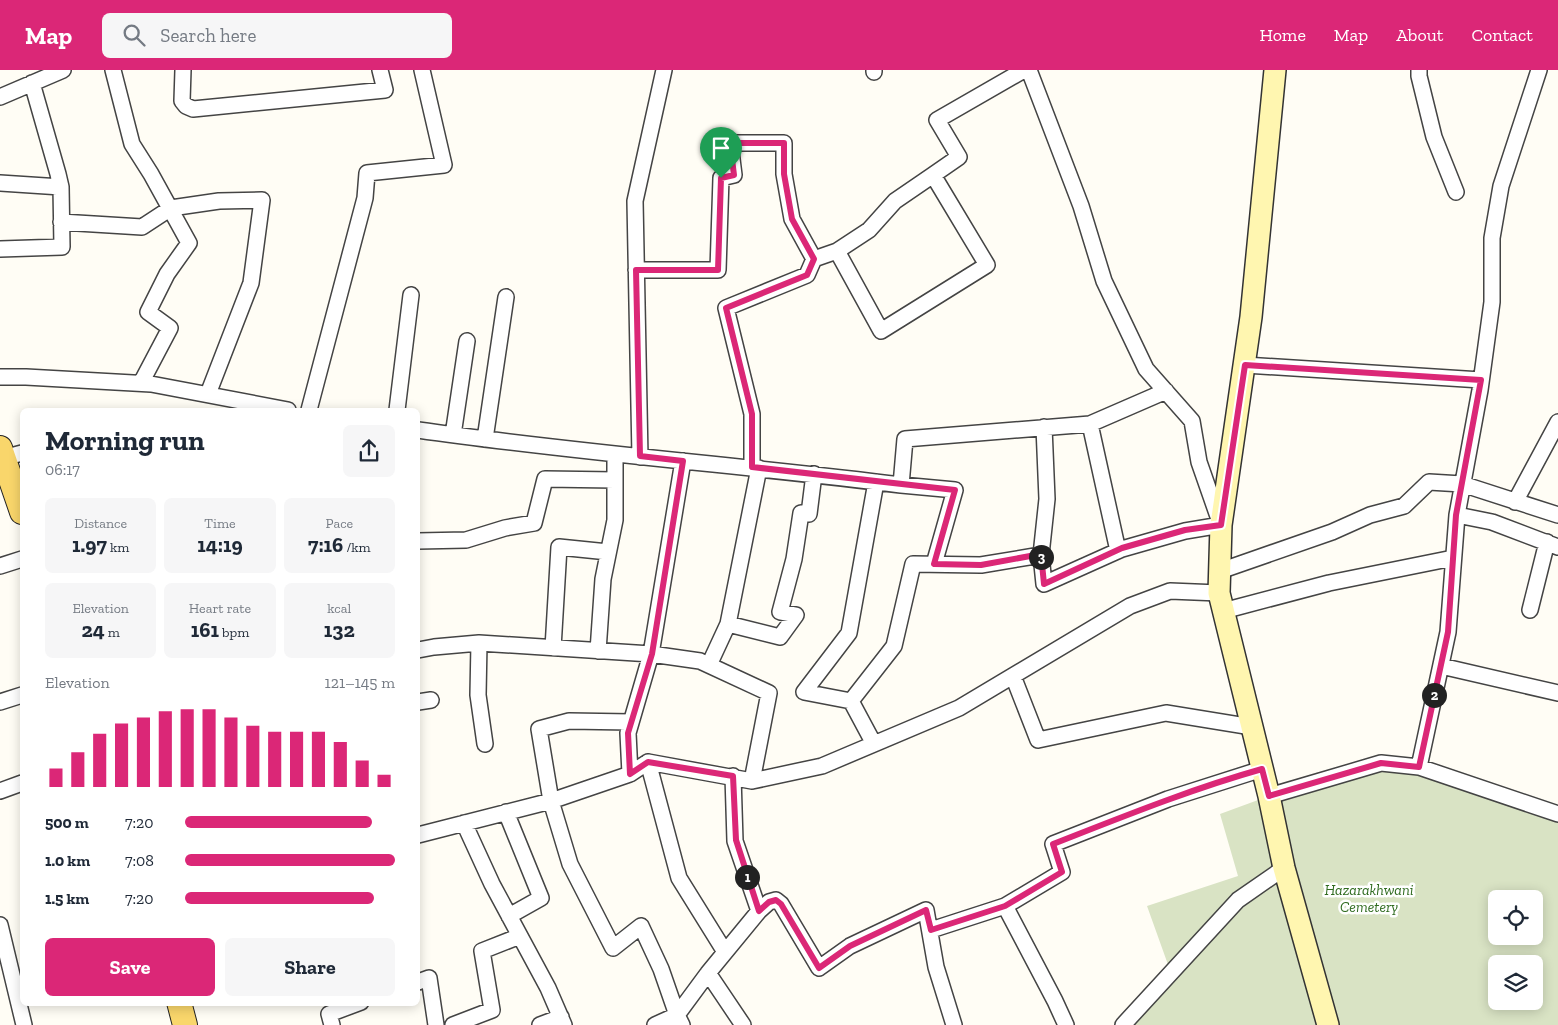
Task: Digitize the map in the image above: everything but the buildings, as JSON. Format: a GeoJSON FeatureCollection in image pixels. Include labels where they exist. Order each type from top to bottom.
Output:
{"type":"FeatureCollection","features":[{"type":"Feature","properties":{"kind":"main road"},"geometry":{"type":"LineString","coordinates":[[1275,70],[1251,318],[1221,525],[1221,602],[1269,796],[1284,868],[1328,1025]]}},
{"type":"Feature","properties":{"kind":"main road"},"geometry":{"type":"LineString","coordinates":[[9,453],[7,490],[20,509]]}},
{"type":"Feature","properties":{"kind":"main road"},"geometry":{"type":"LineString","coordinates":[[179,1006],[185,1025]]}},
{"type":"Feature","properties":{"kind":"street"},"geometry":{"type":"LineString","coordinates":[[0,97],[38,77],[63,70]]}},
{"type":"Feature","properties":{"kind":"street"},"geometry":{"type":"LineString","coordinates":[[113,70],[132,144],[171,208],[189,243],[167,274],[148,312],[170,328],[141,383]]}},
{"type":"Feature","properties":{"kind":"street"},"geometry":{"type":"LineString","coordinates":[[183,70],[182,101],[193,110],[385,90],[380,70]]}},
{"type":"Feature","properties":{"kind":"street"},"geometry":{"type":"LineString","coordinates":[[310,408],[365,198],[367,173],[444,164],[422,70]]}},
{"type":"Feature","properties":{"kind":"street"},"geometry":{"type":"LineString","coordinates":[[640,456],[635,201],[664,70]]}},
{"type":"Feature","properties":{"kind":"street"},"geometry":{"type":"LineString","coordinates":[[709,665],[728,624],[755,468],[752,414],[726,308],[807,275],[814,259],[837,251],[869,230],[895,201],[959,156],[937,120],[1024,70]]}},
{"type":"Feature","properties":{"kind":"street"},"geometry":{"type":"LineString","coordinates":[[1028,70],[1081,206],[1104,281],[1146,369],[1192,422],[1199,462],[1221,525],[1185,530],[1118,550],[1044,584],[1041,554],[1047,499],[1044,427]]}},
{"type":"Feature","properties":{"kind":"street"},"geometry":{"type":"LineString","coordinates":[[1419,70],[1434,137],[1456,192]]}},
{"type":"Feature","properties":{"kind":"street"},"geometry":{"type":"LineString","coordinates":[[1419,767],[1448,632],[1456,515],[1481,380],[1492,302],[1492,238],[1498,202],[1501,186],[1539,70]]}},
{"type":"Feature","properties":{"kind":"street"},"geometry":{"type":"LineString","coordinates":[[0,249],[62,247],[60,187],[38,77]]}},
{"type":"Feature","properties":{"kind":"street"},"geometry":{"type":"LineString","coordinates":[[636,270],[718,270],[721,178],[734,175],[730,143],[784,143],[784,174],[792,219],[814,259]]}},
{"type":"Feature","properties":{"kind":"street"},"geometry":{"type":"LineString","coordinates":[[837,251],[881,331],[987,265],[933,175]]}},
{"type":"Feature","properties":{"kind":"street"},"geometry":{"type":"LineString","coordinates":[[0,183],[60,187]]}},
{"type":"Feature","properties":{"kind":"street"},"geometry":{"type":"LineString","coordinates":[[61,222],[142,227],[171,208],[219,201],[262,200],[251,284],[208,394]]}},
{"type":"Feature","properties":{"kind":"street"},"geometry":{"type":"LineString","coordinates":[[397,408],[411,295]]}},
{"type":"Feature","properties":{"kind":"street"},"geometry":{"type":"LineString","coordinates":[[486,439],[506,297]]}},
{"type":"Feature","properties":{"kind":"street"},"geometry":{"type":"LineString","coordinates":[[453,435],[466,341]]}},
{"type":"Feature","properties":{"kind":"street"},"geometry":{"type":"LineString","coordinates":[[1245,365],[1481,380]]}},
{"type":"Feature","properties":{"kind":"street"},"geometry":{"type":"LineString","coordinates":[[0,377],[141,383],[278,408]]}},
{"type":"Feature","properties":{"kind":"street"},"geometry":{"type":"LineString","coordinates":[[901,485],[905,439],[1090,424],[1166,392]]}},
{"type":"Feature","properties":{"kind":"street"},"geometry":{"type":"LineString","coordinates":[[1515,502],[1558,422]]}},
{"type":"Feature","properties":{"kind":"street"},"geometry":{"type":"LineString","coordinates":[[1090,424],[1118,550]]}},
{"type":"Feature","properties":{"kind":"street"},"geometry":{"type":"LineString","coordinates":[[420,430],[615,454],[955,490],[934,564]]}},
{"type":"Feature","properties":{"kind":"street"},"geometry":{"type":"LineString","coordinates":[[598,651],[603,579],[614,520],[615,454]]}},
{"type":"Feature","properties":{"kind":"street"},"geometry":{"type":"LineString","coordinates":[[630,774],[628,733],[652,654],[683,461]]}},
{"type":"Feature","properties":{"kind":"street"},"geometry":{"type":"LineString","coordinates":[[728,624],[780,637],[796,615],[780,612],[794,559],[800,513],[808,514],[814,474]]}},
{"type":"Feature","properties":{"kind":"street"},"geometry":{"type":"LineString","coordinates":[[420,541],[466,540],[505,528],[534,523],[545,479],[615,480]]}},
{"type":"Feature","properties":{"kind":"street"},"geometry":{"type":"LineString","coordinates":[[851,701],[804,692],[849,633],[876,482]]}},
{"type":"Feature","properties":{"kind":"street"},"geometry":{"type":"LineString","coordinates":[[1220,571],[1332,532],[1370,515],[1404,506],[1429,482],[1462,484],[1558,515]]}},
{"type":"Feature","properties":{"kind":"street"},"geometry":{"type":"LineString","coordinates":[[1456,515],[1492,522],[1552,545],[1530,610]]}},
{"type":"Feature","properties":{"kind":"street"},"geometry":{"type":"LineString","coordinates":[[553,648],[559,547],[608,552]]}},
{"type":"Feature","properties":{"kind":"street"},"geometry":{"type":"LineString","coordinates":[[851,701],[894,646],[913,564],[981,565],[1041,554]]}},
{"type":"Feature","properties":{"kind":"street"},"geometry":{"type":"LineString","coordinates":[[420,834],[551,801],[630,774],[648,762],[733,776],[752,781],[822,766],[960,708],[1130,606],[1170,591],[1221,602],[1453,558]]}},
{"type":"Feature","properties":{"kind":"street"},"geometry":{"type":"LineString","coordinates":[[0,566],[20,561]]}},
{"type":"Feature","properties":{"kind":"street"},"geometry":{"type":"LineString","coordinates":[[479,643],[478,695],[485,744]]}},
{"type":"Feature","properties":{"kind":"street"},"geometry":{"type":"LineString","coordinates":[[420,650],[479,643],[652,654],[700,661],[769,693],[752,781]]}},
{"type":"Feature","properties":{"kind":"street"},"geometry":{"type":"LineString","coordinates":[[1441,666],[1558,693]]}},
{"type":"Feature","properties":{"kind":"street"},"geometry":{"type":"LineString","coordinates":[[1013,676],[1038,740],[1166,713],[1252,727]]}},
{"type":"Feature","properties":{"kind":"street"},"geometry":{"type":"LineString","coordinates":[[0,702],[20,696]]}},
{"type":"Feature","properties":{"kind":"street"},"geometry":{"type":"LineString","coordinates":[[851,701],[874,744]]}},
{"type":"Feature","properties":{"kind":"street"},"geometry":{"type":"LineString","coordinates":[[631,722],[569,721],[539,729],[551,801],[570,864],[613,948],[641,926],[662,969],[680,1020]]}},
{"type":"Feature","properties":{"kind":"street"},"geometry":{"type":"LineString","coordinates":[[648,762],[679,878],[725,952]]}},
{"type":"Feature","properties":{"kind":"street"},"geometry":{"type":"LineString","coordinates":[[1269,796],[1381,763],[1419,767],[1558,814]]}},
{"type":"Feature","properties":{"kind":"street"},"geometry":{"type":"LineString","coordinates":[[931,930],[1005,906],[1062,872],[1053,844],[1168,799],[1262,769]]}},
{"type":"Feature","properties":{"kind":"street"},"geometry":{"type":"LineString","coordinates":[[733,776],[736,840],[759,911]]}},
{"type":"Feature","properties":{"kind":"street"},"geometry":{"type":"LineString","coordinates":[[0,791],[20,784]]}},
{"type":"Feature","properties":{"kind":"street"},"geometry":{"type":"LineString","coordinates":[[506,812],[541,898],[509,916]]}},
{"type":"Feature","properties":{"kind":"street"},"geometry":{"type":"LineString","coordinates":[[464,823],[492,884],[548,988],[563,1021],[540,1025]]}},
{"type":"Feature","properties":{"kind":"street"},"geometry":{"type":"LineString","coordinates":[[1123,1025],[1238,900],[1284,868]]}},
{"type":"Feature","properties":{"kind":"street"},"geometry":{"type":"LineString","coordinates":[[655,1025],[680,1020],[708,973],[759,911],[769,902],[776,900],[781,904],[819,968],[850,946],[926,910],[936,967],[954,1025]]}},
{"type":"Feature","properties":{"kind":"street"},"geometry":{"type":"LineString","coordinates":[[1005,906],[1066,1025]]}},
{"type":"Feature","properties":{"kind":"street"},"geometry":{"type":"LineString","coordinates":[[0,925],[24,1025]]}},
{"type":"Feature","properties":{"kind":"street"},"geometry":{"type":"LineString","coordinates":[[453,1025],[492,1010],[482,952],[520,936]]}},
{"type":"Feature","properties":{"kind":"street"},"geometry":{"type":"LineString","coordinates":[[708,973],[743,1025]]}},
{"type":"Feature","properties":{"kind":"street"},"geometry":{"type":"LineString","coordinates":[[420,981],[429,978],[436,1025]]}},
{"type":"Feature","properties":{"kind":"street"},"geometry":{"type":"LineString","coordinates":[[332,1025],[329,1014],[350,1006]]}},
{"type":"Feature","properties":{"kind":"green space","name":"Hazarakhwani Cemetery"},"geometry":{"type":"Polygon","coordinates":[[[1381,763],[1558,814],[1558,1025],[1123,1025],[1171,973],[1147,906],[1238,876],[1220,814],[1269,796],[1381,763]]]}},
{"type":"Feature","properties":{"kind":"route"},"geometry":{"type":"LineString","coordinates":[[730,143],[784,143],[784,174],[792,219],[814,259],[807,275],[726,308],[752,414],[752,467],[955,490],[934,564],[981,565],[1041,554],[1044,584],[1122,548],[1185,530],[1221,525],[1245,365],[1481,380],[1456,515],[1448,632],[1419,767],[1381,763],[1269,796],[1262,769],[1168,799],[1053,844],[1062,872],[1005,906],[931,930],[926,910],[850,946],[819,968],[781,904],[776,900],[769,902],[759,911],[736,840],[733,776],[648,762],[630,774],[628,733],[652,654],[683,461],[640,456],[636,270],[718,270],[721,178],[734,175],[730,143]]}}]}
